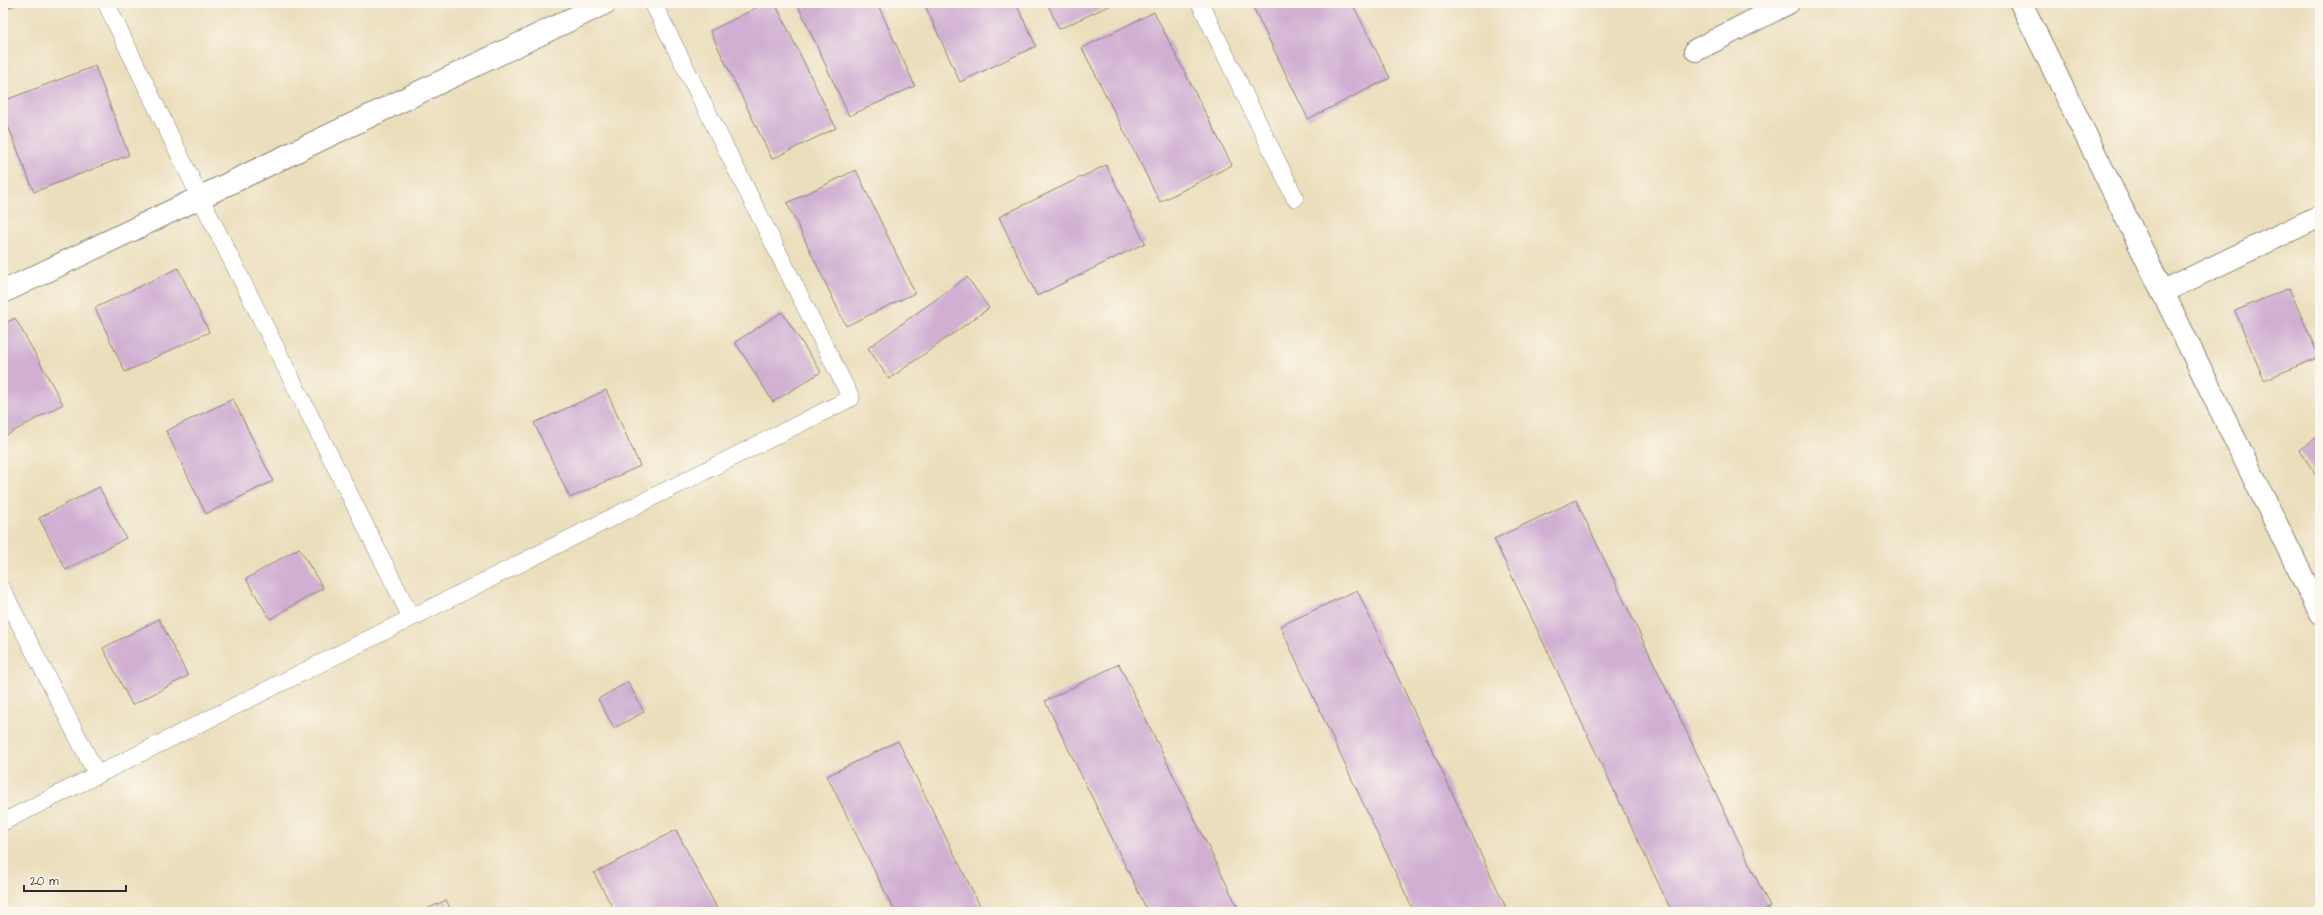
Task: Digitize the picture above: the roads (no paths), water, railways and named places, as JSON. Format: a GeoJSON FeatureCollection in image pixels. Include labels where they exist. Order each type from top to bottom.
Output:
{"type":"FeatureCollection","features":[{"type":"Feature","properties":{"kind":"street"},"geometry":{"type":"LineString","coordinates":[[3,292],[605,3]]}},
{"type":"Feature","properties":{"kind":"street"},"geometry":{"type":"LineString","coordinates":[[1696,50],[1788,3]]}},
{"type":"Feature","properties":{"kind":"street"},"geometry":{"type":"LineString","coordinates":[[2021,3],[2320,613]]}},
{"type":"Feature","properties":{"kind":"street"},"geometry":{"type":"LineString","coordinates":[[2162,292],[2320,216]]}},
{"type":"Feature","properties":{"kind":"lane"},"geometry":{"type":"LineString","coordinates":[[106,3],[200,197],[411,617]]}},
{"type":"Feature","properties":{"kind":"lane"},"geometry":{"type":"LineString","coordinates":[[3,822],[851,398],[653,3]]}},
{"type":"Feature","properties":{"kind":"lane"},"geometry":{"type":"LineString","coordinates":[[1200,3],[1295,198]]}},
{"type":"Feature","properties":{"kind":"lane"},"geometry":{"type":"LineString","coordinates":[[3,591],[97,775]]}}]}
